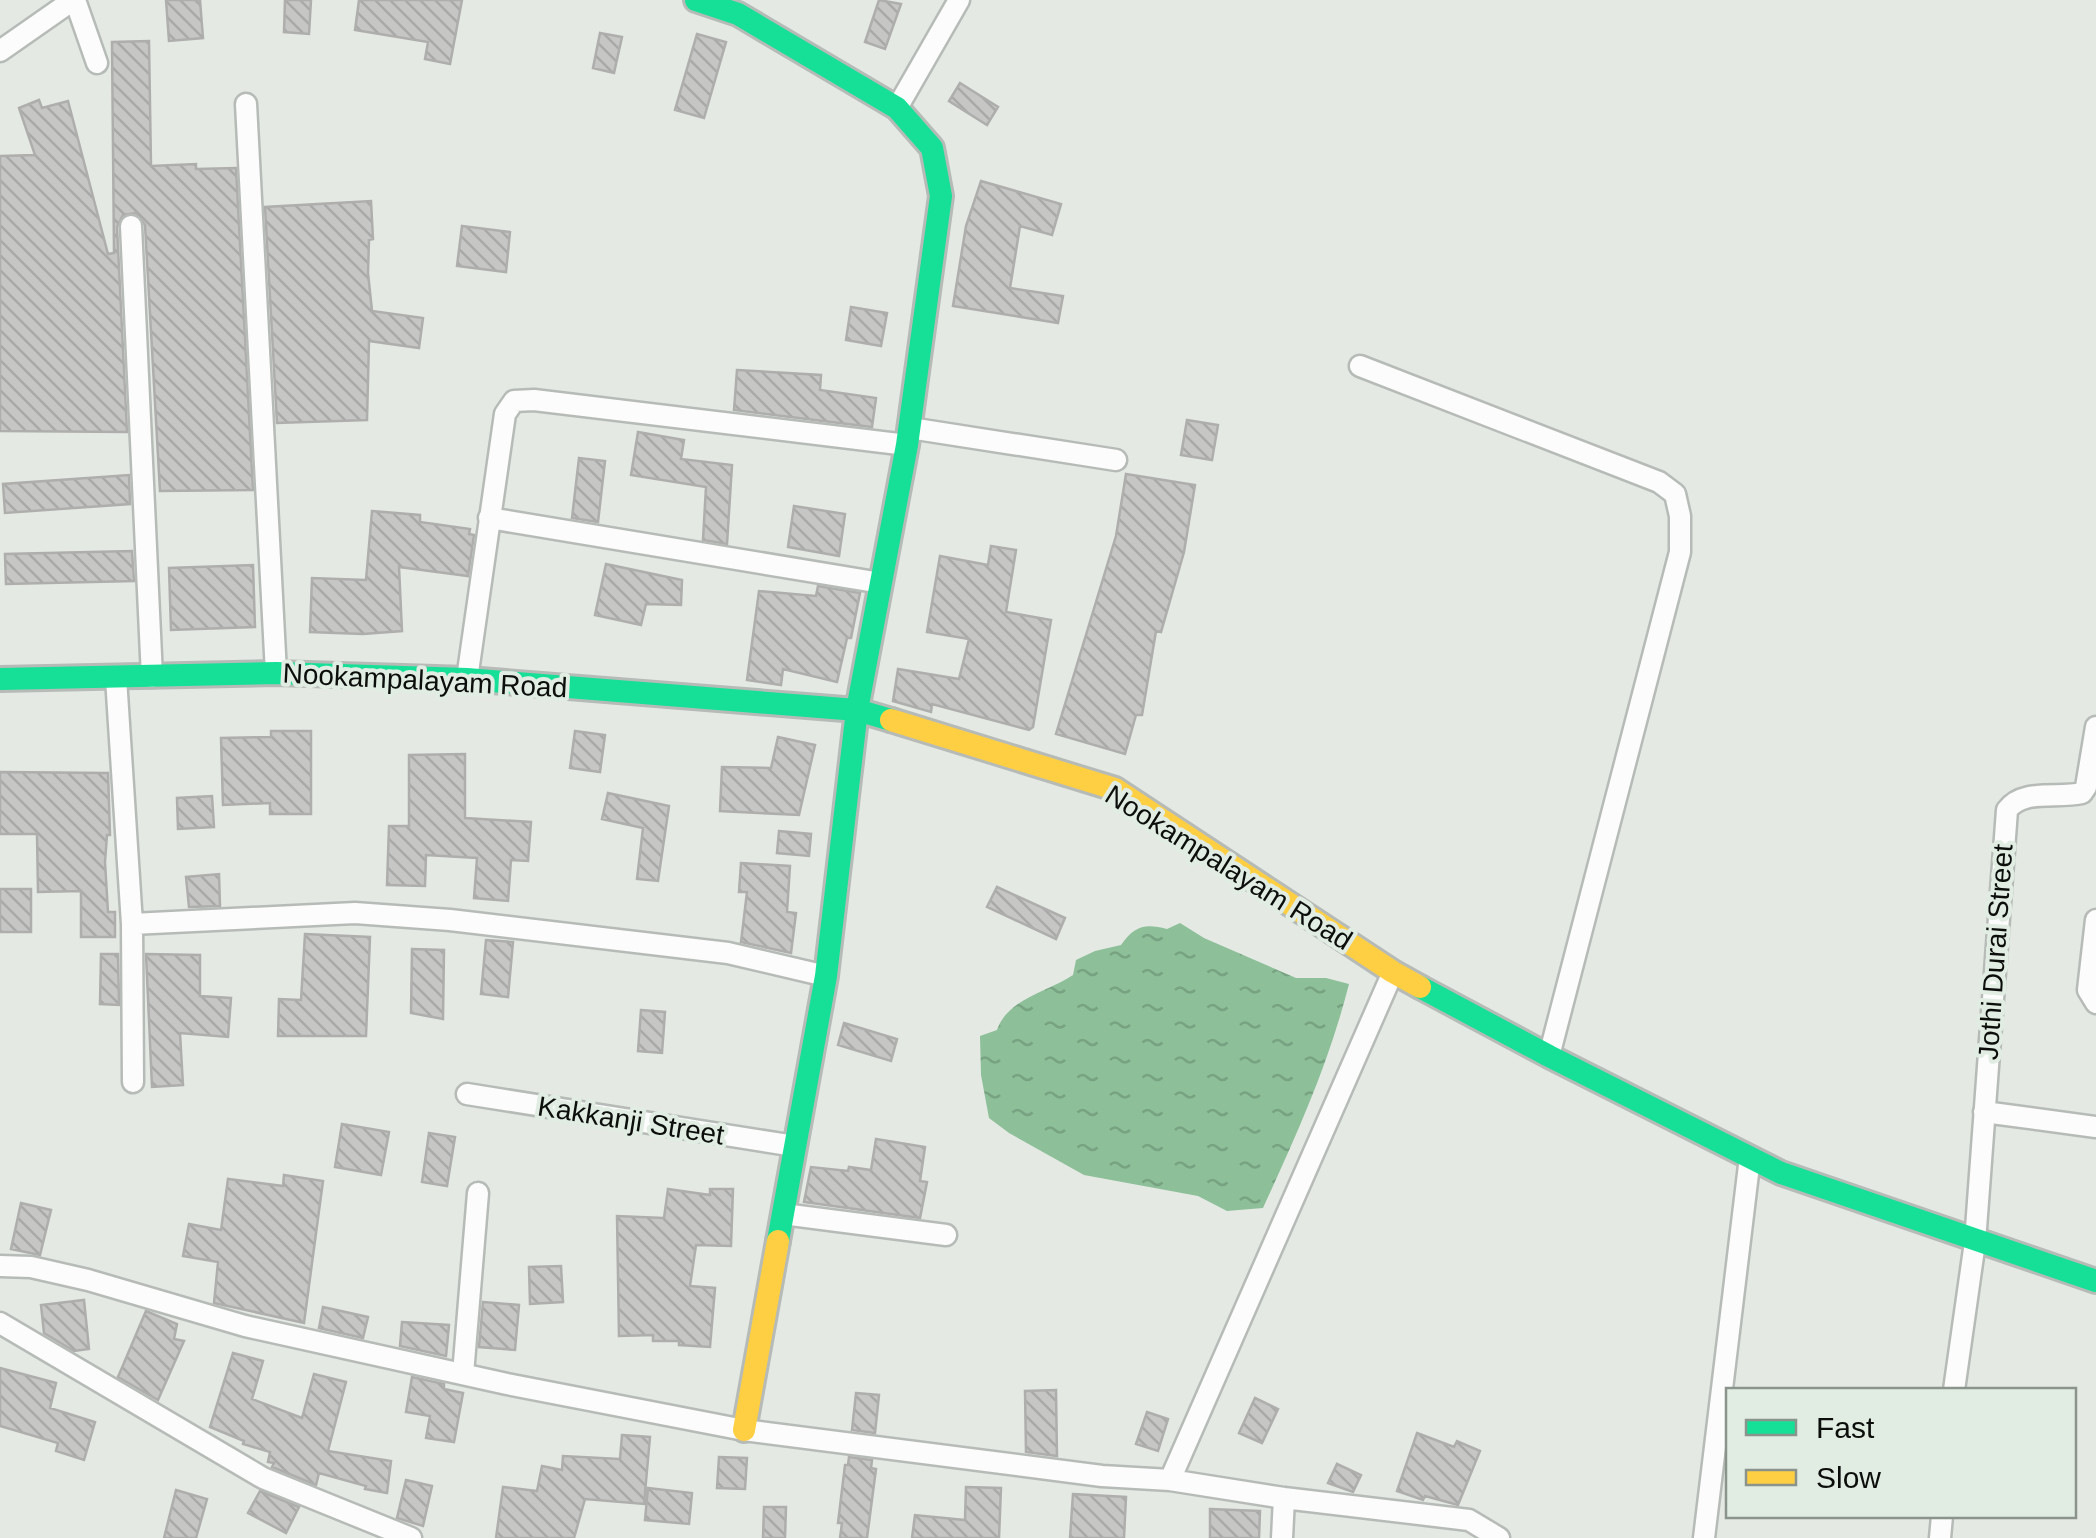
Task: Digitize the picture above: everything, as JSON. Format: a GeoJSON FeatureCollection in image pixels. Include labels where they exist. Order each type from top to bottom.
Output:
{"type":"FeatureCollection","features":[{"type":"Feature","properties":{"kind":"street"},"geometry":{"type":"LineString","coordinates":[[0,52],[74,0],[97,62]]}},
{"type":"Feature","properties":{"kind":"street"},"geometry":{"type":"LineString","coordinates":[[696,0],[738,14],[896,108],[932,148],[942,196],[909,436],[857,710],[826,976],[744,1430]]}},
{"type":"Feature","properties":{"kind":"street"},"geometry":{"type":"LineString","coordinates":[[896,108],[959,0]]}},
{"type":"Feature","properties":{"kind":"street"},"geometry":{"type":"LineString","coordinates":[[246,104],[276,673]]}},
{"type":"Feature","properties":{"kind":"street"},"geometry":{"type":"LineString","coordinates":[[131,226],[152,678]]}},
{"type":"Feature","properties":{"kind":"street"},"geometry":{"type":"LineString","coordinates":[[1360,366],[1659,482],[1675,494],[1680,516],[1680,552],[1549,1056]]}},
{"type":"Feature","properties":{"kind":"street"},"geometry":{"type":"LineString","coordinates":[[466,679],[504,414],[514,401],[909,436],[1116,460]]}},
{"type":"Feature","properties":{"kind":"street"},"geometry":{"type":"LineString","coordinates":[[489,518],[881,583]]}},
{"type":"Feature","properties":{"kind":"street","name":"Nookampalayam Road"},"geometry":{"type":"LineString","coordinates":[[0,679],[276,673],[466,679],[857,710],[1115,790],[1393,972],[1750,1158],[1781,1173],[1975,1242],[2096,1280]]}},
{"type":"Feature","properties":{"kind":"street"},"geometry":{"type":"LineString","coordinates":[[116,678],[132,924],[133,1082]]}},
{"type":"Feature","properties":{"kind":"street","name":"Jothi Durai Street"},"geometry":{"type":"LineString","coordinates":[[1954,1388],[1975,1242],[2007,810],[2023,798],[2082,793],[2096,727]]}},
{"type":"Feature","properties":{"kind":"street"},"geometry":{"type":"LineString","coordinates":[[132,924],[355,914],[450,920],[728,953],[826,976]]}},
{"type":"Feature","properties":{"kind":"street"},"geometry":{"type":"LineString","coordinates":[[2096,920],[2088,990],[2096,1003]]}},
{"type":"Feature","properties":{"kind":"street"},"geometry":{"type":"LineString","coordinates":[[1170,1480],[1393,972]]}},
{"type":"Feature","properties":{"kind":"street","name":"Kakkanji Street"},"geometry":{"type":"LineString","coordinates":[[467,1094],[795,1146]]}},
{"type":"Feature","properties":{"kind":"street"},"geometry":{"type":"LineString","coordinates":[[1984,1112],[2096,1127]]}},
{"type":"Feature","properties":{"kind":"street"},"geometry":{"type":"LineString","coordinates":[[1704,1538],[1750,1158]]}},
{"type":"Feature","properties":{"kind":"street"},"geometry":{"type":"LineString","coordinates":[[463,1374],[478,1193]]}},
{"type":"Feature","properties":{"kind":"street"},"geometry":{"type":"LineString","coordinates":[[782,1214],[946,1234]]}},
{"type":"Feature","properties":{"kind":"street"},"geometry":{"type":"LineString","coordinates":[[0,1266],[88,1280],[246,1326],[463,1374],[744,1430],[1469,1520],[1499,1538]]}},
{"type":"Feature","properties":{"kind":"street"},"geometry":{"type":"LineString","coordinates":[[0,1323],[263,1478],[411,1538]]}},
{"type":"Feature","properties":{"kind":"street"},"geometry":{"type":"LineString","coordinates":[[1282,1538],[1284,1498]]}},
{"type":"Feature","properties":{"kind":"water"},"geometry":{"type":"Polygon","coordinates":[[[1180,923],[1204,938],[1296,978],[1326,978],[1349,984],[1322,1070],[1263,1208],[1227,1211],[1198,1196],[1084,1175],[989,1118],[981,1075],[980,1036],[997,1030],[1002,1019],[1019,1003],[1073,975],[1076,960],[1121,945],[1141,928],[1167,929],[1180,923]]]}},
{"type":"Feature","properties":{"kind":"building"},"geometry":{"type":"Polygon","coordinates":[[[166,0],[200,0],[203,38],[169,41],[166,0]]]}},
{"type":"Feature","properties":{"kind":"building"},"geometry":{"type":"Polygon","coordinates":[[[285,0],[311,0],[309,34],[284,32],[285,0]]]}},
{"type":"Feature","properties":{"kind":"building"},"geometry":{"type":"Polygon","coordinates":[[[359,0],[462,0],[450,64],[425,59],[428,42],[355,30],[359,0]]]}},
{"type":"Feature","properties":{"kind":"building"},"geometry":{"type":"Polygon","coordinates":[[[879,0],[901,4],[885,49],[865,42],[879,0]]]}},
{"type":"Feature","properties":{"kind":"building"},"geometry":{"type":"Polygon","coordinates":[[[600,33],[622,37],[614,73],[593,68],[600,33]]]}},
{"type":"Feature","properties":{"kind":"building"},"geometry":{"type":"Polygon","coordinates":[[[697,34],[726,42],[704,118],[675,110],[697,34]]]}},
{"type":"Feature","properties":{"kind":"building"},"geometry":{"type":"Polygon","coordinates":[[[149,41],[151,166],[196,164],[196,169],[236,168],[253,490],[160,491],[145,225],[136,213],[123,215],[117,227],[127,432],[0,431],[0,156],[35,155],[19,108],[39,100],[42,108],[68,101],[108,254],[114,253],[112,42],[149,41]]]}},
{"type":"Feature","properties":{"kind":"building"},"geometry":{"type":"Polygon","coordinates":[[[960,83],[998,107],[987,125],[949,101],[960,83]]]}},
{"type":"Feature","properties":{"kind":"building"},"geometry":{"type":"Polygon","coordinates":[[[981,181],[1061,204],[1052,235],[1020,226],[1010,288],[1063,296],[1058,323],[953,306],[966,226],[981,181]]]}},
{"type":"Feature","properties":{"kind":"building"},"geometry":{"type":"Polygon","coordinates":[[[371,201],[373,239],[369,240],[368,273],[372,311],[423,318],[419,348],[369,341],[367,420],[277,423],[265,207],[371,201]]]}},
{"type":"Feature","properties":{"kind":"building"},"geometry":{"type":"Polygon","coordinates":[[[462,226],[510,232],[506,272],[457,266],[462,226]]]}},
{"type":"Feature","properties":{"kind":"building"},"geometry":{"type":"Polygon","coordinates":[[[851,307],[887,313],[881,346],[846,340],[851,307]]]}},
{"type":"Feature","properties":{"kind":"building"},"geometry":{"type":"Polygon","coordinates":[[[737,370],[821,375],[820,390],[876,398],[872,427],[734,410],[737,370]]]}},
{"type":"Feature","properties":{"kind":"building"},"geometry":{"type":"Polygon","coordinates":[[[1187,420],[1218,425],[1212,460],[1181,455],[1187,420]]]}},
{"type":"Feature","properties":{"kind":"building"},"geometry":{"type":"Polygon","coordinates":[[[638,432],[684,440],[681,459],[732,465],[727,544],[703,540],[706,487],[631,475],[638,432]]]}},
{"type":"Feature","properties":{"kind":"building"},"geometry":{"type":"Polygon","coordinates":[[[579,458],[605,461],[598,522],[572,518],[579,458]]]}},
{"type":"Feature","properties":{"kind":"building"},"geometry":{"type":"Polygon","coordinates":[[[1126,474],[1195,485],[1184,552],[1161,632],[1156,631],[1142,715],[1136,715],[1125,754],[1056,734],[1116,536],[1126,474]]]}},
{"type":"Feature","properties":{"kind":"building"},"geometry":{"type":"Polygon","coordinates":[[[129,475],[130,504],[5,513],[3,484],[129,475]]]}},
{"type":"Feature","properties":{"kind":"building"},"geometry":{"type":"Polygon","coordinates":[[[794,506],[845,514],[839,556],[788,547],[794,506]]]}},
{"type":"Feature","properties":{"kind":"building"},"geometry":{"type":"Polygon","coordinates":[[[372,511],[420,515],[420,522],[470,529],[469,534],[474,535],[468,576],[399,567],[402,631],[310,632],[312,578],[366,580],[372,511]]]}},
{"type":"Feature","properties":{"kind":"building"},"geometry":{"type":"Polygon","coordinates":[[[991,546],[1016,550],[1006,612],[1051,620],[1033,727],[1029,730],[932,704],[931,712],[893,701],[898,669],[959,679],[969,639],[927,632],[940,556],[988,565],[991,546]]]}},
{"type":"Feature","properties":{"kind":"building"},"geometry":{"type":"Polygon","coordinates":[[[132,551],[134,581],[6,584],[5,554],[132,551]]]}},
{"type":"Feature","properties":{"kind":"building"},"geometry":{"type":"Polygon","coordinates":[[[606,564],[682,580],[681,605],[646,604],[641,625],[595,615],[606,564]]]}},
{"type":"Feature","properties":{"kind":"building"},"geometry":{"type":"Polygon","coordinates":[[[253,565],[255,627],[171,630],[169,568],[253,565]]]}},
{"type":"Feature","properties":{"kind":"building"},"geometry":{"type":"Polygon","coordinates":[[[818,586],[860,593],[837,682],[783,669],[781,685],[747,680],[759,591],[816,596],[818,586]]]}},
{"type":"Feature","properties":{"kind":"building"},"geometry":{"type":"Polygon","coordinates":[[[271,731],[311,731],[311,814],[270,814],[270,803],[223,805],[221,738],[271,737],[271,731]]]}},
{"type":"Feature","properties":{"kind":"building"},"geometry":{"type":"Polygon","coordinates":[[[575,731],[605,735],[600,772],[570,768],[575,731]]]}},
{"type":"Feature","properties":{"kind":"building"},"geometry":{"type":"Polygon","coordinates":[[[778,737],[815,745],[799,815],[720,811],[722,767],[771,768],[778,737]]]}},
{"type":"Feature","properties":{"kind":"building"},"geometry":{"type":"Polygon","coordinates":[[[465,754],[465,818],[531,822],[528,861],[511,860],[508,901],[474,898],[477,858],[426,855],[425,886],[387,885],[389,826],[409,826],[409,755],[465,754]]]}},
{"type":"Feature","properties":{"kind":"building"},"geometry":{"type":"Polygon","coordinates":[[[0,772],[108,773],[110,835],[105,862],[108,912],[115,912],[115,937],[81,937],[81,891],[38,892],[37,834],[0,834],[0,772]]]}},
{"type":"Feature","properties":{"kind":"building"},"geometry":{"type":"Polygon","coordinates":[[[608,793],[669,806],[658,881],[637,879],[643,828],[602,819],[608,793]]]}},
{"type":"Feature","properties":{"kind":"building"},"geometry":{"type":"Polygon","coordinates":[[[212,796],[214,827],[178,829],[177,798],[212,796]]]}},
{"type":"Feature","properties":{"kind":"building"},"geometry":{"type":"Polygon","coordinates":[[[779,831],[811,834],[809,856],[777,853],[779,831]]]}},
{"type":"Feature","properties":{"kind":"building"},"geometry":{"type":"Polygon","coordinates":[[[741,863],[790,866],[787,912],[796,913],[791,953],[741,942],[747,892],[739,892],[741,863]]]}},
{"type":"Feature","properties":{"kind":"building"},"geometry":{"type":"Polygon","coordinates":[[[219,874],[220,906],[189,907],[186,877],[219,874]]]}},
{"type":"Feature","properties":{"kind":"building"},"geometry":{"type":"Polygon","coordinates":[[[997,887],[1065,918],[1056,939],[987,907],[997,887]]]}},
{"type":"Feature","properties":{"kind":"building"},"geometry":{"type":"Polygon","coordinates":[[[0,889],[31,889],[31,932],[0,932],[0,889]]]}},
{"type":"Feature","properties":{"kind":"building"},"geometry":{"type":"Polygon","coordinates":[[[305,934],[370,937],[366,1036],[278,1036],[279,999],[301,1000],[305,934]]]}},
{"type":"Feature","properties":{"kind":"building"},"geometry":{"type":"Polygon","coordinates":[[[486,940],[513,942],[508,997],[481,994],[486,940]]]}},
{"type":"Feature","properties":{"kind":"building"},"geometry":{"type":"Polygon","coordinates":[[[412,949],[444,950],[443,1019],[411,1013],[412,949]]]}},
{"type":"Feature","properties":{"kind":"building"},"geometry":{"type":"Polygon","coordinates":[[[101,954],[118,954],[119,1005],[100,1004],[101,954]]]}},
{"type":"Feature","properties":{"kind":"building"},"geometry":{"type":"Polygon","coordinates":[[[146,954],[200,955],[200,996],[231,998],[228,1037],[180,1033],[183,1085],[152,1087],[146,954]]]}},
{"type":"Feature","properties":{"kind":"building"},"geometry":{"type":"Polygon","coordinates":[[[641,1010],[665,1012],[662,1053],[638,1051],[641,1010]]]}},
{"type":"Feature","properties":{"kind":"building"},"geometry":{"type":"Polygon","coordinates":[[[844,1023],[897,1039],[891,1061],[838,1045],[844,1023]]]}},
{"type":"Feature","properties":{"kind":"building"},"geometry":{"type":"Polygon","coordinates":[[[342,1124],[389,1132],[381,1175],[335,1167],[342,1124]]]}},
{"type":"Feature","properties":{"kind":"building"},"geometry":{"type":"Polygon","coordinates":[[[429,1133],[455,1137],[447,1186],[422,1182],[429,1133]]]}},
{"type":"Feature","properties":{"kind":"building"},"geometry":{"type":"Polygon","coordinates":[[[876,1139],[925,1147],[920,1181],[927,1182],[920,1218],[804,1202],[811,1167],[871,1170],[876,1139]]]}},
{"type":"Feature","properties":{"kind":"building"},"geometry":{"type":"Polygon","coordinates":[[[284,1175],[323,1181],[304,1323],[214,1303],[218,1262],[183,1256],[189,1224],[221,1230],[228,1179],[283,1186],[284,1175]]]}},
{"type":"Feature","properties":{"kind":"building"},"geometry":{"type":"Polygon","coordinates":[[[668,1189],[710,1195],[710,1189],[733,1189],[731,1246],[696,1245],[690,1286],[715,1288],[710,1347],[653,1341],[653,1335],[619,1336],[617,1216],[664,1218],[668,1189]]]}},
{"type":"Feature","properties":{"kind":"building"},"geometry":{"type":"Polygon","coordinates":[[[21,1203],[51,1210],[40,1255],[11,1249],[21,1203]]]}},
{"type":"Feature","properties":{"kind":"building"},"geometry":{"type":"Polygon","coordinates":[[[561,1266],[563,1302],[530,1304],[529,1267],[561,1266]]]}},
{"type":"Feature","properties":{"kind":"building"},"geometry":{"type":"Polygon","coordinates":[[[84,1300],[89,1349],[74,1351],[44,1333],[41,1305],[84,1300]]]}},
{"type":"Feature","properties":{"kind":"building"},"geometry":{"type":"Polygon","coordinates":[[[483,1302],[519,1305],[515,1350],[479,1347],[483,1302]]]}},
{"type":"Feature","properties":{"kind":"building"},"geometry":{"type":"Polygon","coordinates":[[[323,1307],[368,1317],[363,1338],[319,1328],[323,1307]]]}},
{"type":"Feature","properties":{"kind":"building"},"geometry":{"type":"Polygon","coordinates":[[[146,1311],[177,1324],[174,1339],[184,1341],[158,1400],[118,1377],[146,1311]]]}},
{"type":"Feature","properties":{"kind":"building"},"geometry":{"type":"Polygon","coordinates":[[[402,1322],[449,1325],[446,1356],[400,1346],[402,1322]]]}},
{"type":"Feature","properties":{"kind":"building"},"geometry":{"type":"Polygon","coordinates":[[[233,1353],[263,1361],[252,1399],[302,1418],[314,1374],[346,1382],[328,1451],[391,1461],[387,1493],[319,1473],[316,1485],[272,1467],[274,1463],[268,1462],[270,1452],[210,1427],[233,1353]]]}},
{"type":"Feature","properties":{"kind":"building"},"geometry":{"type":"Polygon","coordinates":[[[0,1368],[56,1383],[50,1408],[95,1422],[84,1460],[56,1451],[58,1443],[0,1426],[0,1368]]]}},
{"type":"Feature","properties":{"kind":"building"},"geometry":{"type":"Polygon","coordinates":[[[412,1377],[463,1393],[454,1442],[426,1438],[430,1416],[406,1412],[412,1377]]]}},
{"type":"Feature","properties":{"kind":"building"},"geometry":{"type":"Polygon","coordinates":[[[1056,1390],[1057,1456],[1026,1452],[1025,1391],[1056,1390]]]}},
{"type":"Feature","properties":{"kind":"building"},"geometry":{"type":"Polygon","coordinates":[[[856,1393],[879,1395],[875,1433],[852,1430],[856,1393]]]}},
{"type":"Feature","properties":{"kind":"building"},"geometry":{"type":"Polygon","coordinates":[[[1255,1398],[1278,1409],[1262,1443],[1239,1433],[1255,1398]]]}},
{"type":"Feature","properties":{"kind":"building"},"geometry":{"type":"Polygon","coordinates":[[[1147,1412],[1168,1419],[1158,1451],[1136,1444],[1147,1412]]]}},
{"type":"Feature","properties":{"kind":"building"},"geometry":{"type":"Polygon","coordinates":[[[1417,1433],[1454,1447],[1457,1441],[1480,1451],[1458,1505],[1397,1491],[1417,1433]]]}},
{"type":"Feature","properties":{"kind":"building"},"geometry":{"type":"Polygon","coordinates":[[[622,1435],[650,1437],[644,1504],[585,1499],[574,1538],[496,1538],[503,1487],[537,1491],[542,1466],[562,1470],[563,1456],[620,1459],[622,1435]]]}},
{"type":"Feature","properties":{"kind":"building"},"geometry":{"type":"Polygon","coordinates":[[[719,1457],[747,1458],[745,1489],[717,1488],[719,1457]]]}},
{"type":"Feature","properties":{"kind":"building"},"geometry":{"type":"Polygon","coordinates":[[[849,1457],[872,1460],[871,1468],[876,1469],[867,1538],[840,1538],[842,1523],[838,1523],[849,1457]]]}},
{"type":"Feature","properties":{"kind":"building"},"geometry":{"type":"Polygon","coordinates":[[[1337,1464],[1361,1475],[1353,1492],[1328,1483],[1337,1464]]]}},
{"type":"Feature","properties":{"kind":"building"},"geometry":{"type":"Polygon","coordinates":[[[406,1480],[432,1486],[423,1526],[397,1518],[406,1480]]]}},
{"type":"Feature","properties":{"kind":"building"},"geometry":{"type":"Polygon","coordinates":[[[966,1487],[1001,1488],[999,1538],[912,1538],[915,1515],[965,1520],[966,1487]]]}},
{"type":"Feature","properties":{"kind":"building"},"geometry":{"type":"Polygon","coordinates":[[[648,1488],[692,1493],[689,1524],[645,1520],[648,1488]]]}},
{"type":"Feature","properties":{"kind":"building"},"geometry":{"type":"Polygon","coordinates":[[[176,1490],[207,1499],[196,1538],[164,1538],[176,1490]]]}},
{"type":"Feature","properties":{"kind":"building"},"geometry":{"type":"Polygon","coordinates":[[[260,1491],[299,1507],[286,1533],[248,1513],[260,1491]]]}},
{"type":"Feature","properties":{"kind":"building"},"geometry":{"type":"Polygon","coordinates":[[[1073,1494],[1126,1497],[1124,1538],[1070,1538],[1073,1494]]]}},
{"type":"Feature","properties":{"kind":"building"},"geometry":{"type":"Polygon","coordinates":[[[764,1507],[786,1507],[785,1538],[763,1538],[764,1507]]]}},
{"type":"Feature","properties":{"kind":"building"},"geometry":{"type":"Polygon","coordinates":[[[1210,1509],[1260,1511],[1259,1538],[1210,1538],[1210,1509]]]}},
{"type":"Feature","properties":{"kind":"traffic: fast"},"geometry":{"type":"LineString","coordinates":[[696,0],[738,14],[897,108],[932,148],[941,196],[907,445],[857,710],[826,976],[778,1241]]}},
{"type":"Feature","properties":{"kind":"traffic: fast"},"geometry":{"type":"LineString","coordinates":[[0,679],[276,673],[467,679],[857,710],[891,720]]}},
{"type":"Feature","properties":{"kind":"traffic: fast"},"geometry":{"type":"LineString","coordinates":[[1420,987],[1781,1173],[2096,1281]]}},
{"type":"Feature","properties":{"kind":"traffic: slow"},"geometry":{"type":"LineString","coordinates":[[891,720],[1115,789],[1420,987]]}},
{"type":"Feature","properties":{"kind":"traffic: slow"},"geometry":{"type":"LineString","coordinates":[[744,1430],[778,1241]]}}]}
